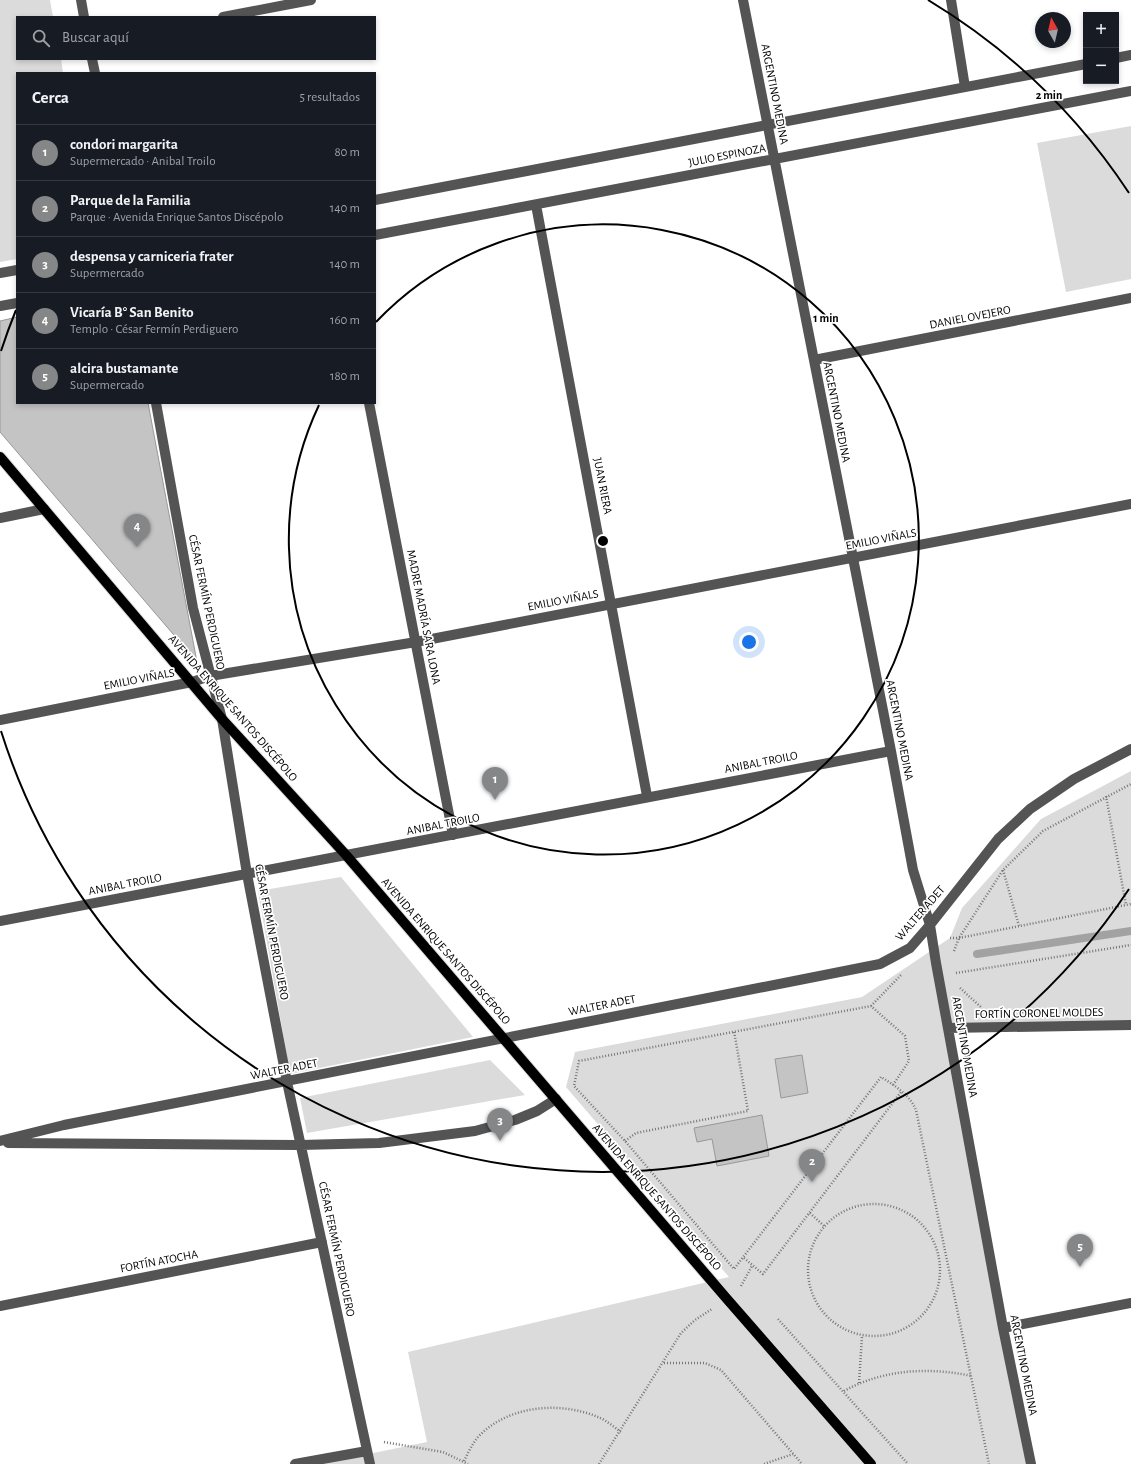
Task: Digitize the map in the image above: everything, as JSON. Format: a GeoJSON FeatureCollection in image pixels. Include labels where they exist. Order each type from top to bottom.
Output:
{"type":"FeatureCollection","features":[{"type":"Feature","properties":{"kind":"main road","name":"AVENIDA ENRIQUE SANTOS DISCÉPOLO"},"geometry":{"type":"LineString","coordinates":[[0,457],[222,719],[346,855],[727,1299],[871,1464]]}},
{"type":"Feature","properties":{"kind":"street"},"geometry":{"type":"LineString","coordinates":[[81,0],[84,16]]}},
{"type":"Feature","properties":{"kind":"street"},"geometry":{"type":"LineString","coordinates":[[228,16],[311,0]]}},
{"type":"Feature","properties":{"kind":"street","name":"ARGENTINO MEDINA"},"geometry":{"type":"LineString","coordinates":[[743,0],[891,751],[913,870],[934,942],[948,1028],[1003,1328],[1031,1464]]}},
{"type":"Feature","properties":{"kind":"street"},"geometry":{"type":"LineString","coordinates":[[950,0],[965,87]]}},
{"type":"Feature","properties":{"kind":"street"},"geometry":{"type":"LineString","coordinates":[[1119,57],[1131,55]]}},
{"type":"Feature","properties":{"kind":"street"},"geometry":{"type":"LineString","coordinates":[[92,60],[95,72]]}},
{"type":"Feature","properties":{"kind":"street","name":"JULIO ESPINOZA"},"geometry":{"type":"LineString","coordinates":[[376,200],[1083,65]]}},
{"type":"Feature","properties":{"kind":"street","name":"JULIO ESPINOZA"},"geometry":{"type":"LineString","coordinates":[[376,235],[1131,91]]}},
{"type":"Feature","properties":{"kind":"street","name":"JUAN RIERA"},"geometry":{"type":"LineString","coordinates":[[536,204],[647,796]]}},
{"type":"Feature","properties":{"kind":"street"},"geometry":{"type":"LineString","coordinates":[[0,273],[16,270]]}},
{"type":"Feature","properties":{"kind":"street","name":"DANIEL OVEJERO"},"geometry":{"type":"LineString","coordinates":[[814,360],[1131,298]]}},
{"type":"Feature","properties":{"kind":"street"},"geometry":{"type":"LineString","coordinates":[[0,306],[16,303]]}},
{"type":"Feature","properties":{"kind":"street","name":"CÉSAR FERMÍN PERDIGUERO"},"geometry":{"type":"LineString","coordinates":[[156,404],[193,608],[222,719],[247,874],[287,1082],[370,1464]]}},
{"type":"Feature","properties":{"kind":"street","name":"MADRE MADRÍA SARA LONA"},"geometry":{"type":"LineString","coordinates":[[369,404],[453,836]]}},
{"type":"Feature","properties":{"kind":"street","name":"EMILIO VIÑALS"},"geometry":{"type":"LineString","coordinates":[[0,720],[192,682],[210,676],[416,642],[1131,504]]}},
{"type":"Feature","properties":{"kind":"street"},"geometry":{"type":"LineString","coordinates":[[0,518],[44,509]]}},
{"type":"Feature","properties":{"kind":"street","name":"WALTER ADET"},"geometry":{"type":"LineString","coordinates":[[0,1142],[64,1125],[880,964],[910,948],[998,839],[1030,809],[1074,779],[1131,750]]}},
{"type":"Feature","properties":{"kind":"street","name":"ANIBAL TROILO"},"geometry":{"type":"LineString","coordinates":[[0,921],[453,836],[647,796],[891,751]]}},
{"type":"Feature","properties":{"kind":"street","name":"FORTÍN CORONEL MOLDES"},"geometry":{"type":"LineString","coordinates":[[948,1028],[1131,1024]]}},
{"type":"Feature","properties":{"kind":"street"},"geometry":{"type":"LineString","coordinates":[[0,1142],[301,1145],[379,1143],[475,1131],[515,1120],[538,1111],[556,1099]]}},
{"type":"Feature","properties":{"kind":"street","name":"FORTÍN ATOCHA"},"geometry":{"type":"LineString","coordinates":[[0,1306],[322,1242]]}},
{"type":"Feature","properties":{"kind":"street"},"geometry":{"type":"LineString","coordinates":[[1003,1328],[1131,1303]]}},
{"type":"Feature","properties":{"kind":"street"},"geometry":{"type":"LineString","coordinates":[[295,1464],[368,1451]]}},
{"type":"Feature","properties":{"kind":"path"},"geometry":{"type":"LineString","coordinates":[[954,959],[954,952],[959,938],[1003,870],[1044,831],[1106,796],[1131,784]]}},
{"type":"Feature","properties":{"kind":"path"},"geometry":{"type":"LineString","coordinates":[[1106,796],[1126,905]]}},
{"type":"Feature","properties":{"kind":"path"},"geometry":{"type":"LineString","coordinates":[[1003,870],[1019,926]]}},
{"type":"Feature","properties":{"kind":"path"},"geometry":{"type":"LineString","coordinates":[[934,942],[944,938],[959,938],[1131,904]]}},
{"type":"Feature","properties":{"kind":"path"},"geometry":{"type":"LineString","coordinates":[[954,973],[1131,944]]}},
{"type":"Feature","properties":{"kind":"path"},"geometry":{"type":"LineString","coordinates":[[954,966],[956,978]]}},
{"type":"Feature","properties":{"kind":"path"},"geometry":{"type":"LineString","coordinates":[[903,974],[871,1006],[580,1061],[574,1086],[625,1141],[734,1269],[744,1258],[881,1077],[901,1092],[913,1103],[916,1110],[989,1464]]}},
{"type":"Feature","properties":{"kind":"path"},"geometry":{"type":"LineString","coordinates":[[958,984],[961,989],[982,1008],[989,1011]]}},
{"type":"Feature","properties":{"kind":"path"},"geometry":{"type":"LineString","coordinates":[[871,1006],[905,1036],[909,1061],[893,1085]]}},
{"type":"Feature","properties":{"kind":"path"},"geometry":{"type":"LineString","coordinates":[[625,1141],[636,1133],[748,1111],[734,1031]]}},
{"type":"Feature","properties":{"kind":"path"},"geometry":{"type":"LineString","coordinates":[[744,1258],[763,1274],[901,1092]]}},
{"type":"Feature","properties":{"kind":"path"},"geometry":{"type":"LineString","coordinates":[[883,1204],[903,1210],[921,1222],[934,1239],[941,1260],[940,1281],[934,1301],[921,1318],[904,1330],[883,1336],[862,1336],[843,1329],[826,1318],[814,1301],[808,1282],[808,1262],[813,1243],[824,1226],[841,1212],[861,1205],[883,1204]]}},
{"type":"Feature","properties":{"kind":"path"},"geometry":{"type":"LineString","coordinates":[[810,1213],[824,1226]]}},
{"type":"Feature","properties":{"kind":"path"},"geometry":{"type":"LineString","coordinates":[[941,1260],[947,1258]]}},
{"type":"Feature","properties":{"kind":"path"},"geometry":{"type":"LineString","coordinates":[[600,1464],[664,1363],[681,1333],[695,1320],[727,1299],[741,1285],[752,1266]]}},
{"type":"Feature","properties":{"kind":"path"},"geometry":{"type":"LineString","coordinates":[[778,1319],[908,1464]]}},
{"type":"Feature","properties":{"kind":"path"},"geometry":{"type":"LineString","coordinates":[[859,1383],[862,1336]]}},
{"type":"Feature","properties":{"kind":"path"},"geometry":{"type":"LineString","coordinates":[[664,1363],[705,1363],[721,1370],[802,1464]]}},
{"type":"Feature","properties":{"kind":"path"},"geometry":{"type":"LineString","coordinates":[[844,1391],[859,1383],[879,1376],[912,1371],[949,1371],[972,1376]]}},
{"type":"Feature","properties":{"kind":"path"},"geometry":{"type":"LineString","coordinates":[[464,1461],[478,1438],[501,1418],[534,1409],[567,1407],[599,1417],[621,1432]]}},
{"type":"Feature","properties":{"kind":"path"},"geometry":{"type":"LineString","coordinates":[[384,1442],[443,1452],[468,1464]]}},
{"type":"Feature","properties":{"kind":"path"},"geometry":{"type":"LineString","coordinates":[[764,1464],[793,1454]]}},
{"type":"Feature","properties":{"kind":"shaded area"},"geometry":{"type":"Polygon","coordinates":[[[0,0],[50,0],[53,16],[16,16],[16,60],[61,60],[63,72],[16,72],[16,259],[0,262],[0,0]]]}},
{"type":"Feature","properties":{"kind":"shaded area"},"geometry":{"type":"Polygon","coordinates":[[[1131,126],[1131,279],[1066,292],[1037,143],[1131,126]]]}},
{"type":"Feature","properties":{"kind":"shaded area"},"geometry":{"type":"Polygon","coordinates":[[[1131,771],[1131,1025],[948,1028],[1031,1464],[320,1464],[427,1442],[408,1352],[729,1277],[566,1087],[575,1052],[862,997],[950,938],[962,908],[1041,819],[1131,771]]]}},
{"type":"Feature","properties":{"kind":"shaded area"},"geometry":{"type":"Polygon","coordinates":[[[341,877],[473,1037],[290,1074],[258,891],[341,877]]]}},
{"type":"Feature","properties":{"kind":"shaded area"},"geometry":{"type":"Polygon","coordinates":[[[490,1060],[525,1095],[307,1133],[300,1098],[490,1060]]]}},
{"type":"Feature","properties":{"kind":"building"},"geometry":{"type":"Polygon","coordinates":[[[16,317],[16,404],[148,404],[197,662],[0,432],[0,321],[16,317]]]}},
{"type":"Feature","properties":{"kind":"building"},"geometry":{"type":"Polygon","coordinates":[[[802,1055],[808,1093],[781,1098],[775,1059],[802,1055]]]}},
{"type":"Feature","properties":{"kind":"building"},"geometry":{"type":"Polygon","coordinates":[[[762,1115],[769,1156],[717,1166],[712,1139],[697,1142],[694,1128],[762,1115]]]}},
{"type":"Feature","properties":{"kind":"waterway"},"geometry":{"type":"LineString","coordinates":[[977,954],[1131,931]]}},
{"type":"Feature","properties":{"kind":"place","name":"Vicaría B° San Benito"},"geometry":{"type":"Point","coordinates":[137,547]}},
{"type":"Feature","properties":{"kind":"place","name":"condori margarita"},"geometry":{"type":"Point","coordinates":[495,800]}},
{"type":"Feature","properties":{"kind":"place","name":"despensa y carniceria frater"},"geometry":{"type":"Point","coordinates":[500,1141]}},
{"type":"Feature","properties":{"kind":"place","name":"Parque de la Familia"},"geometry":{"type":"Point","coordinates":[812,1182]}},
{"type":"Feature","properties":{"kind":"place","name":"alcira bustamante"},"geometry":{"type":"Point","coordinates":[1080,1267]}}]}
